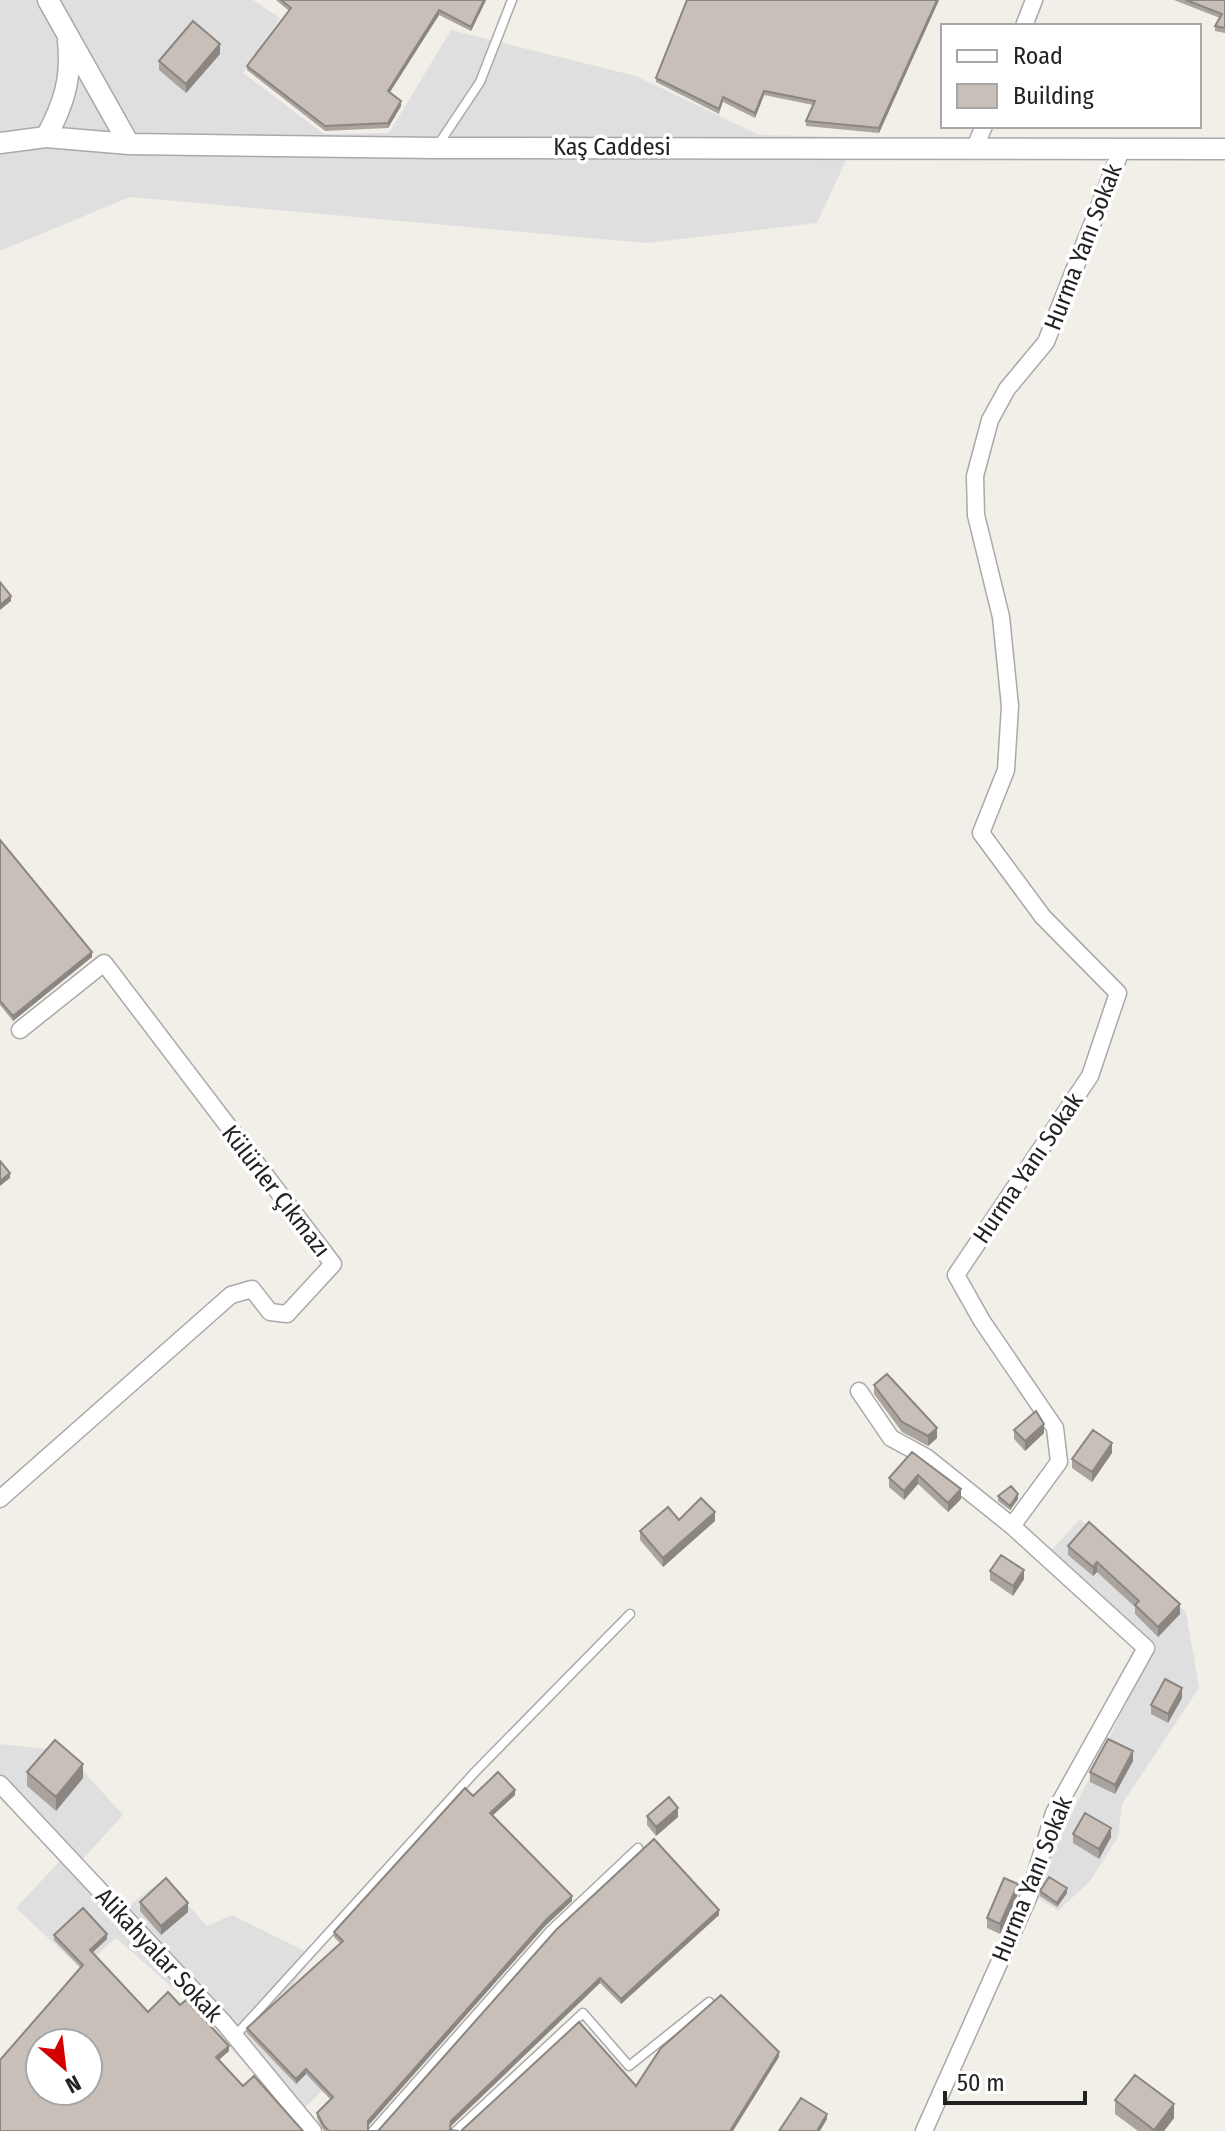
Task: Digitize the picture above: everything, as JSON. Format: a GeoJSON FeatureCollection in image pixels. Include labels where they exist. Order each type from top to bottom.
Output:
{"type":"FeatureCollection","features":[{"type":"Feature","properties":{"kind":"street"},"geometry":{"type":"LineString","coordinates":[[48,0],[129,144]]}},
{"type":"Feature","properties":{"kind":"street"},"geometry":{"type":"LineString","coordinates":[[1025,24],[1034,0]]}},
{"type":"Feature","properties":{"kind":"street"},"geometry":{"type":"LineString","coordinates":[[46,137],[63,104],[71,71],[67,33]]}},
{"type":"Feature","properties":{"kind":"street"},"geometry":{"type":"LineString","coordinates":[[975,147],[983,128]]}},
{"type":"Feature","properties":{"kind":"street","name":"Kaş Caddesi"},"geometry":{"type":"LineString","coordinates":[[0,143],[46,137],[129,144],[436,148],[1225,149]]}},
{"type":"Feature","properties":{"kind":"street","name":"Hurma Yanı Sokak"},"geometry":{"type":"LineString","coordinates":[[924,2131],[1029,1896],[1054,1813],[1146,1648],[1012,1526],[1059,1462],[1055,1428],[982,1321],[956,1275],[1090,1076],[1118,993],[1043,917],[981,833],[1006,770],[1010,706],[1001,617],[976,515],[975,476],[990,420],[1007,389],[1046,342],[1122,148]]}},
{"type":"Feature","properties":{"kind":"street","name":"Külürler Çıkmazı"},"geometry":{"type":"LineString","coordinates":[[0,1499],[231,1295],[252,1289],[270,1312],[287,1314],[333,1264],[104,963],[20,1030]]}},
{"type":"Feature","properties":{"kind":"street"},"geometry":{"type":"LineString","coordinates":[[859,1391],[891,1438],[926,1457],[1012,1526]]}},
{"type":"Feature","properties":{"kind":"street","name":"Alikahyalar Sokak"},"geometry":{"type":"LineString","coordinates":[[0,1784],[234,2036],[313,2131]]}},
{"type":"Feature","properties":{"kind":"lane"},"geometry":{"type":"LineString","coordinates":[[436,148],[480,82],[512,0]]}},
{"type":"Feature","properties":{"kind":"lane"},"geometry":{"type":"LineString","coordinates":[[234,2036],[475,1772],[630,1614]]}},
{"type":"Feature","properties":{"kind":"lane"},"geometry":{"type":"LineString","coordinates":[[373,2131],[551,1930],[638,1848]]}},
{"type":"Feature","properties":{"kind":"lane"},"geometry":{"type":"LineString","coordinates":[[456,2131],[583,2013],[629,2066],[709,2002]]}},
{"type":"Feature","properties":{"kind":"shaded area"},"geometry":{"type":"Polygon","coordinates":[[[0,0],[253,0],[280,18],[243,73],[324,134],[389,133],[451,30],[636,76],[759,135],[850,137],[848,156],[817,223],[647,243],[130,197],[0,251],[0,0]]]}},
{"type":"Feature","properties":{"kind":"shaded area"},"geometry":{"type":"Polygon","coordinates":[[[1080,1519],[1186,1612],[1199,1688],[1122,1804],[1118,1837],[1090,1881],[1058,1911],[1037,1897],[1052,1854],[1154,1646],[1050,1552],[1080,1519]]]}},
{"type":"Feature","properties":{"kind":"shaded area"},"geometry":{"type":"Polygon","coordinates":[[[0,1744],[65,1751],[123,1815],[82,1860],[123,1910],[164,1879],[207,1926],[232,1915],[313,1955],[278,2007],[342,2070],[295,2118],[183,1997],[116,1938],[81,1969],[16,1908],[70,1850],[0,1775],[0,1744]]]}},
{"type":"Feature","properties":{"kind":"building"},"geometry":{"type":"Polygon","coordinates":[[[281,0],[484,0],[471,27],[439,10],[388,91],[401,101],[388,123],[325,126],[247,66],[291,8],[281,0]]]}},
{"type":"Feature","properties":{"kind":"building"},"geometry":{"type":"Polygon","coordinates":[[[687,0],[937,0],[879,128],[806,121],[815,101],[764,91],[755,113],[723,97],[719,109],[656,78],[687,0]]]}},
{"type":"Feature","properties":{"kind":"building"},"geometry":{"type":"Polygon","coordinates":[[[1186,0],[1225,0],[1225,28],[1215,26],[1222,14],[1186,0]]]}},
{"type":"Feature","properties":{"kind":"building"},"geometry":{"type":"Polygon","coordinates":[[[193,21],[220,44],[186,84],[159,61],[193,21]]]}},
{"type":"Feature","properties":{"kind":"building"},"geometry":{"type":"Polygon","coordinates":[[[0,582],[11,596],[0,605],[0,582]]]}},
{"type":"Feature","properties":{"kind":"building"},"geometry":{"type":"Polygon","coordinates":[[[0,840],[92,952],[13,1016],[0,1001],[0,840]]]}},
{"type":"Feature","properties":{"kind":"building"},"geometry":{"type":"Polygon","coordinates":[[[0,1161],[10,1173],[0,1181],[0,1161]]]}},
{"type":"Feature","properties":{"kind":"building"},"geometry":{"type":"Polygon","coordinates":[[[887,1374],[937,1428],[928,1436],[902,1422],[874,1385],[887,1374]]]}},
{"type":"Feature","properties":{"kind":"building"},"geometry":{"type":"Polygon","coordinates":[[[1036,1411],[1044,1424],[1025,1441],[1014,1430],[1036,1411]]]}},
{"type":"Feature","properties":{"kind":"building"},"geometry":{"type":"Polygon","coordinates":[[[1093,1430],[1112,1443],[1092,1472],[1072,1459],[1093,1430]]]}},
{"type":"Feature","properties":{"kind":"building"},"geometry":{"type":"Polygon","coordinates":[[[912,1452],[961,1489],[948,1503],[918,1475],[904,1491],[889,1478],[912,1452]]]}},
{"type":"Feature","properties":{"kind":"building"},"geometry":{"type":"Polygon","coordinates":[[[1011,1486],[1018,1494],[1010,1506],[998,1496],[1011,1486]]]}},
{"type":"Feature","properties":{"kind":"building"},"geometry":{"type":"Polygon","coordinates":[[[701,1498],[715,1512],[663,1558],[640,1531],[668,1507],[679,1520],[701,1498]]]}},
{"type":"Feature","properties":{"kind":"building"},"geometry":{"type":"Polygon","coordinates":[[[1089,1522],[1180,1604],[1158,1627],[1135,1605],[1139,1601],[1097,1562],[1093,1567],[1068,1546],[1089,1522]]]}},
{"type":"Feature","properties":{"kind":"building"},"geometry":{"type":"Polygon","coordinates":[[[1001,1555],[1024,1570],[1013,1586],[990,1571],[1001,1555]]]}},
{"type":"Feature","properties":{"kind":"building"},"geometry":{"type":"Polygon","coordinates":[[[1165,1679],[1182,1688],[1168,1714],[1151,1705],[1165,1679]]]}},
{"type":"Feature","properties":{"kind":"building"},"geometry":{"type":"Polygon","coordinates":[[[1108,1739],[1133,1751],[1115,1785],[1090,1772],[1108,1739]]]}},
{"type":"Feature","properties":{"kind":"building"},"geometry":{"type":"Polygon","coordinates":[[[55,1740],[83,1764],[56,1797],[27,1772],[55,1740]]]}},
{"type":"Feature","properties":{"kind":"building"},"geometry":{"type":"Polygon","coordinates":[[[498,1772],[515,1790],[490,1813],[572,1896],[546,1920],[368,2121],[368,2131],[329,2131],[317,2113],[333,2097],[306,2069],[296,2079],[247,2028],[343,1941],[334,1932],[465,1788],[473,1796],[498,1772]]]}},
{"type":"Feature","properties":{"kind":"building"},"geometry":{"type":"Polygon","coordinates":[[[669,1797],[678,1808],[656,1827],[647,1816],[669,1797]]]}},
{"type":"Feature","properties":{"kind":"building"},"geometry":{"type":"Polygon","coordinates":[[[1085,1813],[1111,1828],[1099,1849],[1073,1834],[1085,1813]]]}},
{"type":"Feature","properties":{"kind":"building"},"geometry":{"type":"Polygon","coordinates":[[[654,1839],[719,1910],[621,1999],[600,1978],[451,2121],[450,2130],[459,2131],[378,2131],[556,1930],[654,1839]]]}},
{"type":"Feature","properties":{"kind":"building"},"geometry":{"type":"Polygon","coordinates":[[[1049,1877],[1067,1888],[1057,1903],[1040,1891],[1049,1877]]]}},
{"type":"Feature","properties":{"kind":"building"},"geometry":{"type":"Polygon","coordinates":[[[166,1878],[188,1903],[161,1926],[140,1902],[166,1878]]]}},
{"type":"Feature","properties":{"kind":"building"},"geometry":{"type":"Polygon","coordinates":[[[1004,1878],[1018,1884],[1000,1924],[987,1918],[1004,1878]]]}},
{"type":"Feature","properties":{"kind":"building"},"geometry":{"type":"Polygon","coordinates":[[[83,1908],[107,1934],[90,1950],[148,2012],[168,1992],[180,2005],[186,2000],[229,2046],[216,2057],[243,2086],[254,2076],[303,2131],[0,2131],[0,2060],[24,2033],[24,2107],[104,2107],[104,2027],[29,2027],[83,1965],[54,1935],[83,1908]]]}},
{"type":"Feature","properties":{"kind":"building"},"geometry":{"type":"Polygon","coordinates":[[[721,1995],[779,2052],[730,2131],[461,2131],[579,2022],[636,2086],[661,2048],[721,1995]]]}},
{"type":"Feature","properties":{"kind":"building"},"geometry":{"type":"Polygon","coordinates":[[[1135,2075],[1174,2104],[1154,2130],[1115,2100],[1135,2075]]]}},
{"type":"Feature","properties":{"kind":"building"},"geometry":{"type":"Polygon","coordinates":[[[801,2098],[827,2114],[817,2131],[779,2131],[801,2098]]]}}]}
